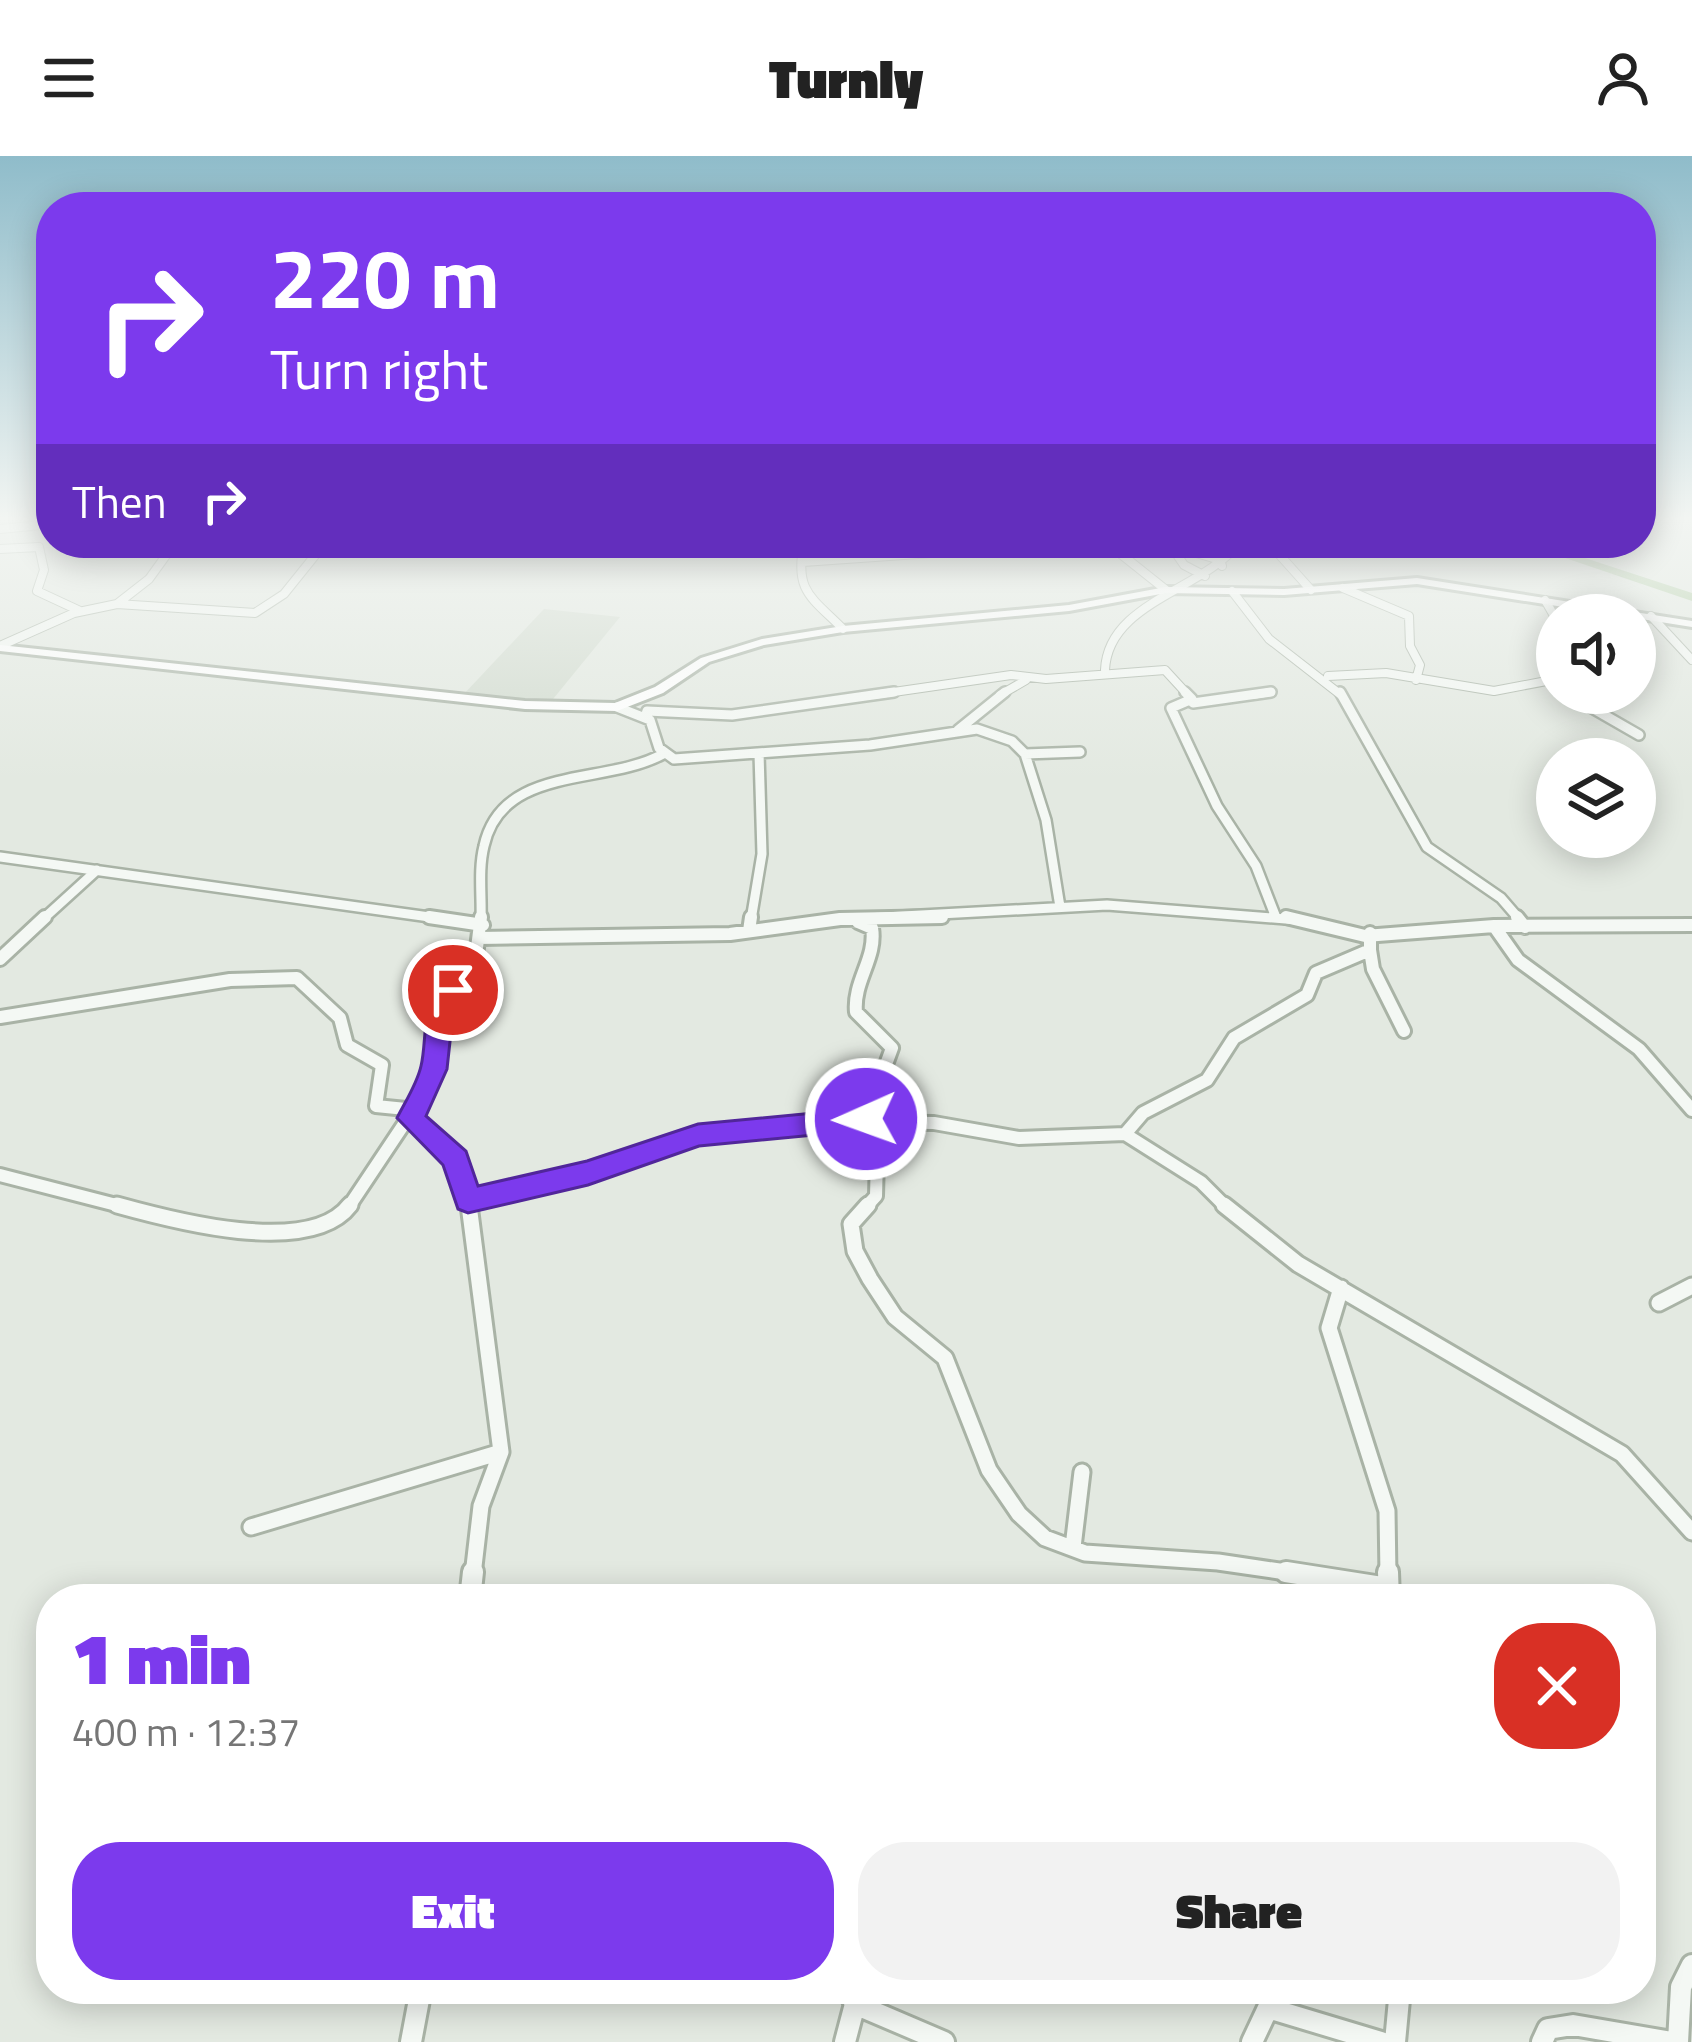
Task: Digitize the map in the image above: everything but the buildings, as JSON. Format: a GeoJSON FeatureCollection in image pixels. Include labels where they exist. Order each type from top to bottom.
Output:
{"type":"FeatureCollection","features":[{"type":"Feature","properties":{"kind":"main road"},"geometry":{"type":"LineString","coordinates":[[0,647],[525,706],[617,706],[659,690],[719,654],[843,628],[1092,604]]}},
{"type":"Feature","properties":{"kind":"main road"},"geometry":{"type":"LineString","coordinates":[[1656,617],[1692,624]]}},
{"type":"Feature","properties":{"kind":"street"},"geometry":{"type":"LineString","coordinates":[[60,604],[81,611]]}},
{"type":"Feature","properties":{"kind":"street"},"geometry":{"type":"LineString","coordinates":[[117,604],[255,613],[269,604]]}},
{"type":"Feature","properties":{"kind":"street"},"geometry":{"type":"LineString","coordinates":[[0,647],[81,611],[117,604]]}},
{"type":"Feature","properties":{"kind":"street"},"geometry":{"type":"LineString","coordinates":[[820,604],[843,628]]}},
{"type":"Feature","properties":{"kind":"street"},"geometry":{"type":"LineString","coordinates":[[1105,670],[1104,655],[1130,620],[1153,604]]}},
{"type":"Feature","properties":{"kind":"street"},"geometry":{"type":"LineString","coordinates":[[1242,604],[1269,639],[1328,676],[1364,729],[1427,847],[1501,898],[1525,927]]}},
{"type":"Feature","properties":{"kind":"street"},"geometry":{"type":"LineString","coordinates":[[1375,604],[1404,610],[1409,616],[1410,646],[1420,665],[1416,680]]}},
{"type":"Feature","properties":{"kind":"street"},"geometry":{"type":"LineString","coordinates":[[1656,621],[1692,660]]}},
{"type":"Feature","properties":{"kind":"street"},"geometry":{"type":"LineString","coordinates":[[663,754],[647,711],[766,711],[998,676],[1026,680],[1105,670],[1165,670],[1180,681],[1193,703]]}},
{"type":"Feature","properties":{"kind":"street"},"geometry":{"type":"LineString","coordinates":[[1328,676],[1378,673],[1473,690],[1536,685]]}},
{"type":"Feature","properties":{"kind":"street"},"geometry":{"type":"LineString","coordinates":[[958,730],[994,698],[1026,680]]}},
{"type":"Feature","properties":{"kind":"street"},"geometry":{"type":"LineString","coordinates":[[1271,692],[1171,708],[1216,806],[1256,866],[1275,915]]}},
{"type":"Feature","properties":{"kind":"street"},"geometry":{"type":"LineString","coordinates":[[617,706],[646,717]]}},
{"type":"Feature","properties":{"kind":"street"},"geometry":{"type":"LineString","coordinates":[[1602,714],[1639,735]]}},
{"type":"Feature","properties":{"kind":"street"},"geometry":{"type":"LineString","coordinates":[[0,1175],[71,1189],[128,1211],[289,1232],[330,1223],[346,1212],[414,1114],[434,1069],[442,1004],[463,979],[481,932],[478,863],[491,826],[508,803],[544,786],[640,767],[663,754],[682,759],[870,745],[977,729],[1012,741],[1025,754],[1046,820],[1060,907]]}},
{"type":"Feature","properties":{"kind":"street"},"geometry":{"type":"LineString","coordinates":[[1025,754],[1080,752]]}},
{"type":"Feature","properties":{"kind":"street"},"geometry":{"type":"LineString","coordinates":[[749,931],[762,854],[759,753]]}},
{"type":"Feature","properties":{"kind":"street"},"geometry":{"type":"LineString","coordinates":[[0,856],[481,932],[749,931],[845,919],[922,919],[1060,907],[1275,915],[1347,934],[1494,926],[1692,926]]}},
{"type":"Feature","properties":{"kind":"street"},"geometry":{"type":"LineString","coordinates":[[0,959],[97,870]]}},
{"type":"Feature","properties":{"kind":"street"},"geometry":{"type":"LineString","coordinates":[[845,919],[875,933],[853,1003],[856,1012],[892,1048],[872,1120],[879,1182],[876,1196],[851,1224],[855,1250],[896,1317],[945,1358],[989,1470],[1019,1514],[1045,1538],[1073,1547],[1322,1584]]}},
{"type":"Feature","properties":{"kind":"street"},"geometry":{"type":"LineString","coordinates":[[1494,926],[1518,960],[1640,1049],[1692,1110]]}},
{"type":"Feature","properties":{"kind":"street"},"geometry":{"type":"LineString","coordinates":[[1370,933],[1372,969],[1404,1031]]}},
{"type":"Feature","properties":{"kind":"street"},"geometry":{"type":"LineString","coordinates":[[1125,1134],[1143,1112],[1207,1080],[1234,1038],[1307,995],[1316,973],[1370,950]]}},
{"type":"Feature","properties":{"kind":"street"},"geometry":{"type":"LineString","coordinates":[[0,1017],[172,988],[297,978],[340,1018],[347,1045],[382,1065],[374,1093],[376,1106],[414,1114],[455,1159],[468,1201],[501,1452],[481,1506],[472,1584]]}},
{"type":"Feature","properties":{"kind":"street"},"geometry":{"type":"LineString","coordinates":[[468,1201],[588,1173],[698,1135],[872,1120],[979,1127],[1019,1138],[1125,1134],[1201,1181],[1261,1237],[1622,1454],[1692,1532]]}},
{"type":"Feature","properties":{"kind":"street"},"geometry":{"type":"LineString","coordinates":[[1659,1303],[1692,1286]]}},
{"type":"Feature","properties":{"kind":"street"},"geometry":{"type":"LineString","coordinates":[[1341,1288],[1329,1328],[1387,1511],[1389,1584]]}},
{"type":"Feature","properties":{"kind":"street"},"geometry":{"type":"LineString","coordinates":[[251,1527],[501,1452]]}},
{"type":"Feature","properties":{"kind":"street"},"geometry":{"type":"LineString","coordinates":[[1073,1547],[1082,1472]]}},
{"type":"Feature","properties":{"kind":"street"},"geometry":{"type":"LineString","coordinates":[[1542,2042],[1548,2029],[1573,2025],[1675,2042],[1681,1988],[1692,1965]]}},
{"type":"Feature","properties":{"kind":"street"},"geometry":{"type":"LineString","coordinates":[[411,2042],[418,2004]]}},
{"type":"Feature","properties":{"kind":"street"},"geometry":{"type":"LineString","coordinates":[[845,2042],[850,2004]]}},
{"type":"Feature","properties":{"kind":"street"},"geometry":{"type":"LineString","coordinates":[[865,2004],[944,2042]]}},
{"type":"Feature","properties":{"kind":"street"},"geometry":{"type":"LineString","coordinates":[[1395,2042],[1399,2004]]}},
{"type":"Feature","properties":{"kind":"street"},"geometry":{"type":"LineString","coordinates":[[1252,2042],[1268,2008],[1382,2042]]}},
{"type":"Feature","properties":{"kind":"shaded area"},"geometry":{"type":"Polygon","coordinates":[[[544,609],[620,617],[549,704],[463,695],[544,609]]]}},
{"type":"Feature","properties":{"kind":"route"},"geometry":{"type":"LineString","coordinates":[[453,990],[442,1004],[434,1069],[411,1118],[436,1147],[455,1159],[468,1201],[543,1186],[698,1135],[811,1120],[866,1119]]}}]}
